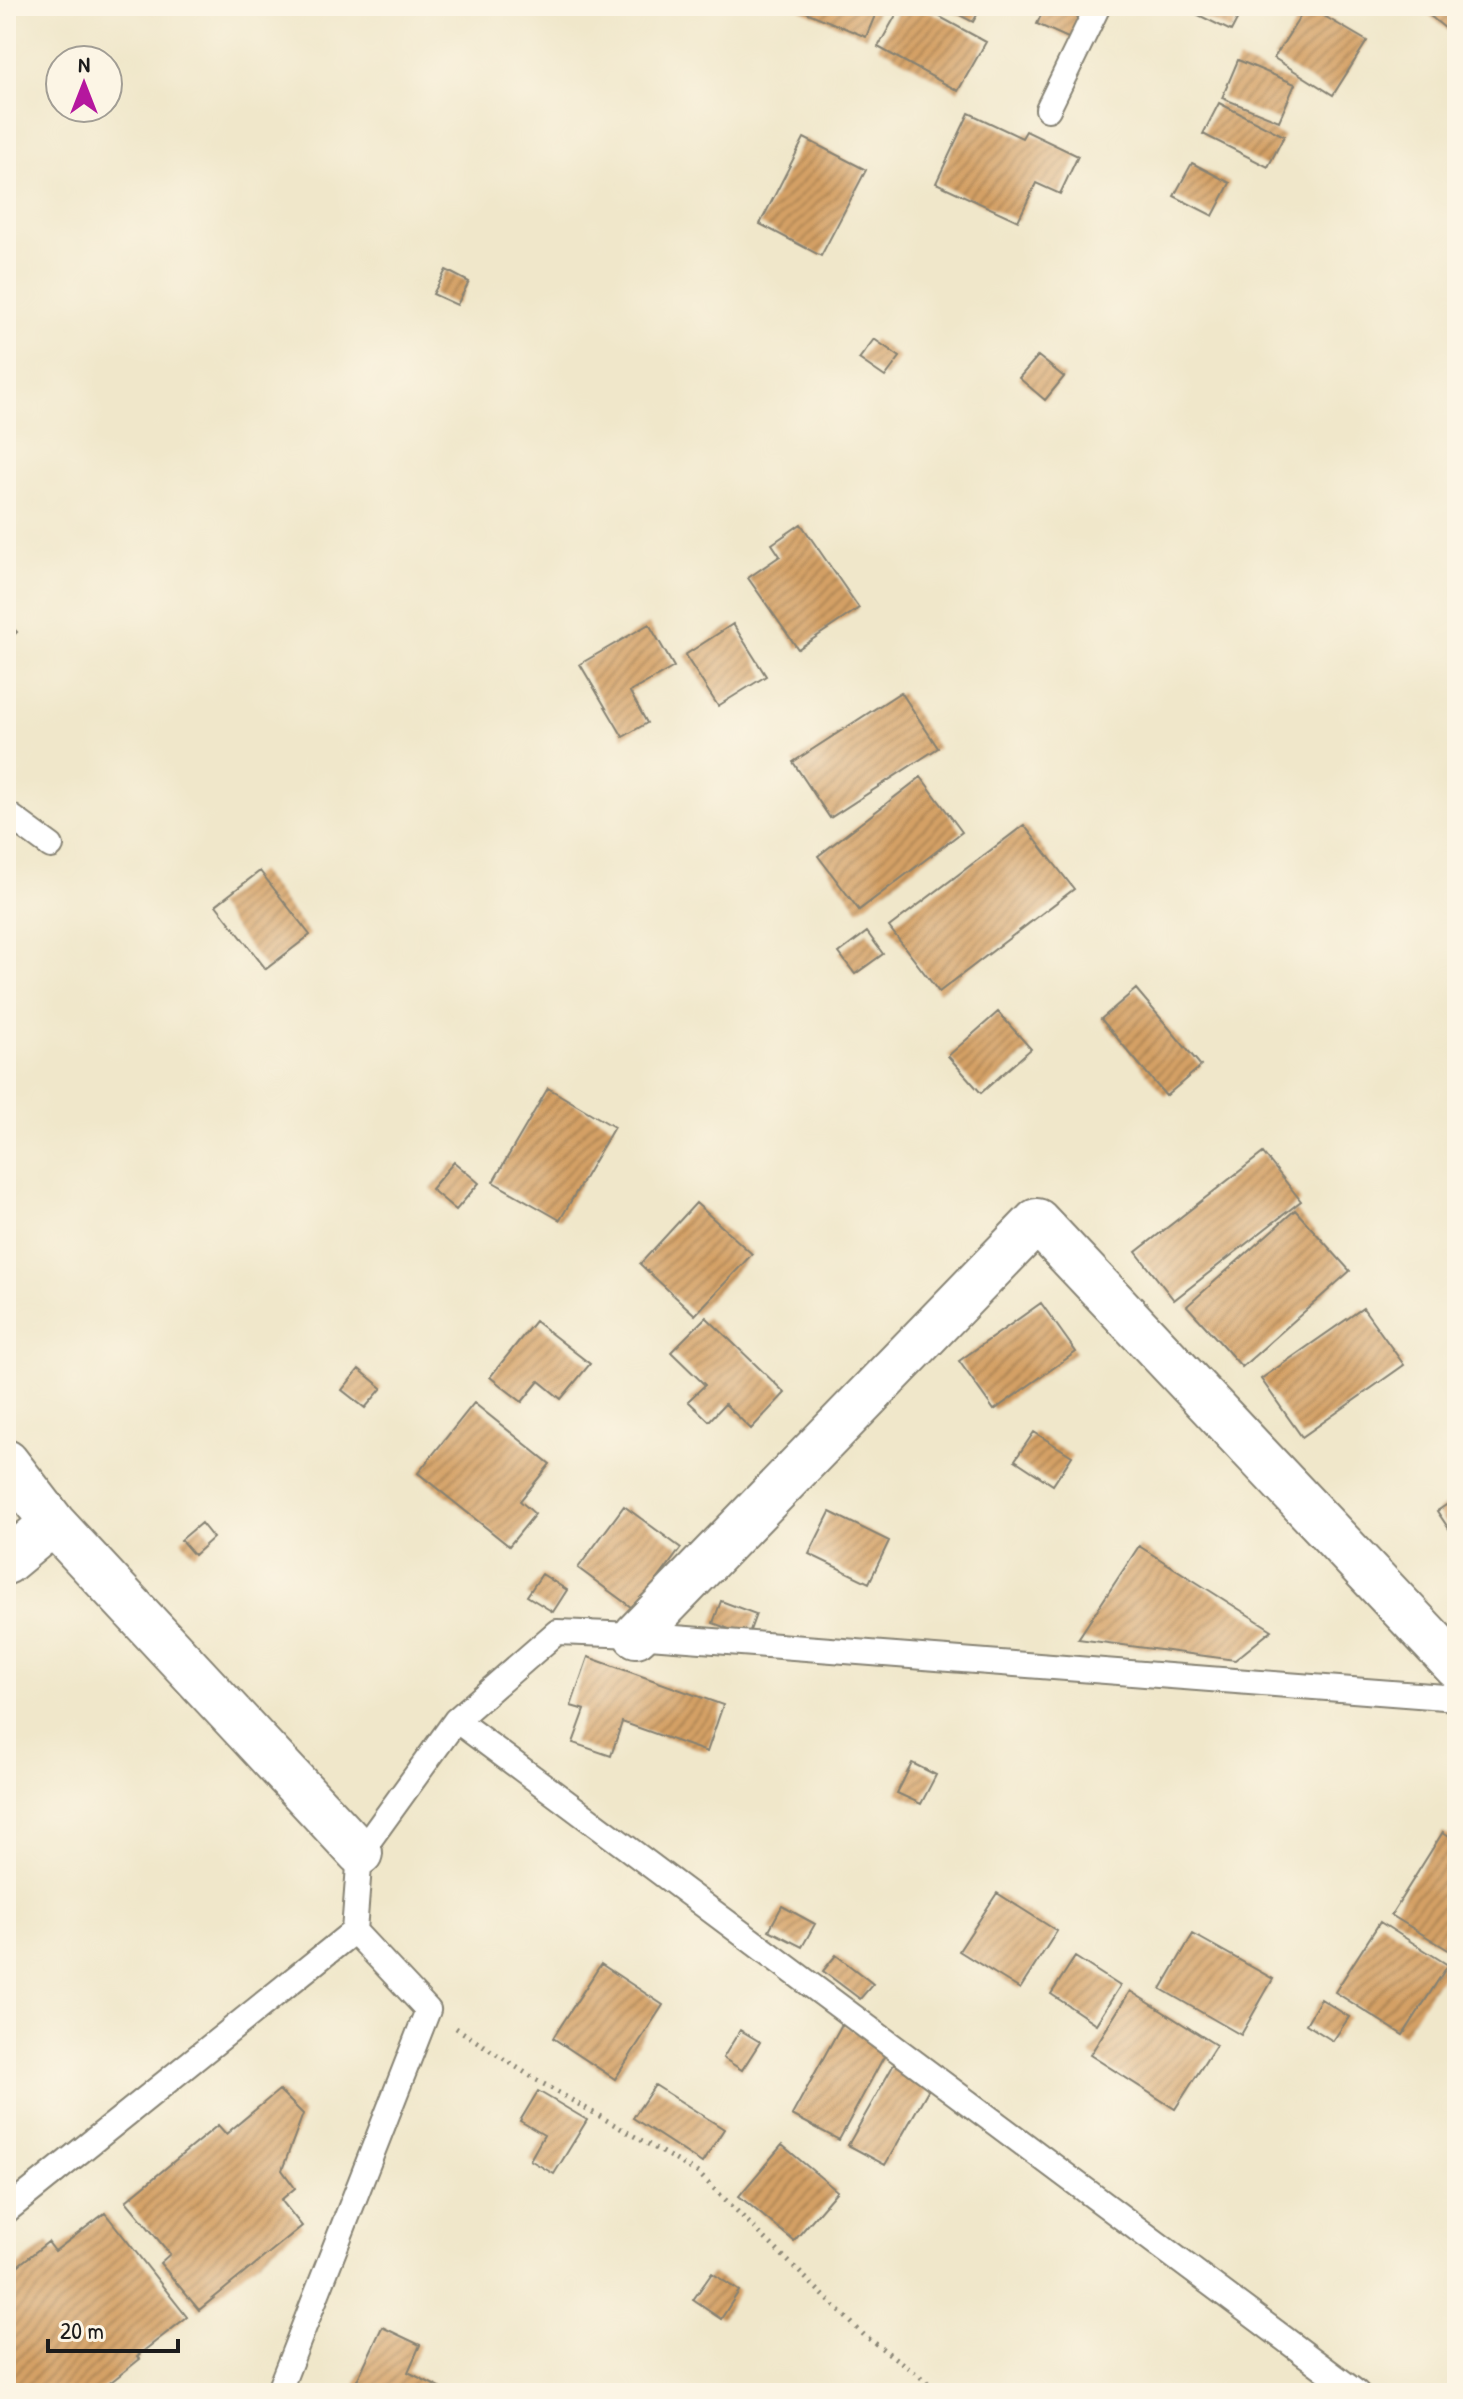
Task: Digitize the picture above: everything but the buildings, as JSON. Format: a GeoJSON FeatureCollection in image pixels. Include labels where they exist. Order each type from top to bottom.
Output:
{"type":"FeatureCollection","features":[{"type":"Feature","properties":{"kind":"street"},"geometry":{"type":"LineString","coordinates":[[636,1635],[1037,1221],[1457,1667]]}},
{"type":"Feature","properties":{"kind":"street"},"geometry":{"type":"LineString","coordinates":[[6,1462],[53,1523],[360,1853]]}},
{"type":"Feature","properties":{"kind":"street"},"geometry":{"type":"LineString","coordinates":[[6,1562],[53,1523]]}},
{"type":"Feature","properties":{"kind":"lane"},"geometry":{"type":"LineString","coordinates":[[1048,109],[1098,6]]}},
{"type":"Feature","properties":{"kind":"lane"},"geometry":{"type":"LineString","coordinates":[[6,813],[51,846]]}},
{"type":"Feature","properties":{"kind":"lane"},"geometry":{"type":"LineString","coordinates":[[6,2211],[354,1931],[360,1853],[456,1720],[557,1632],[636,1635],[1457,1698]]}},
{"type":"Feature","properties":{"kind":"lane"},"geometry":{"type":"LineString","coordinates":[[456,1720],[1357,2393]]}},
{"type":"Feature","properties":{"kind":"lane"},"geometry":{"type":"LineString","coordinates":[[278,2393],[428,2010],[354,1931]]}},
{"type":"Feature","properties":{"kind":"path"},"geometry":{"type":"LineString","coordinates":[[428,2010],[535,2079],[698,2173],[864,2335],[942,2393]]}}]}
